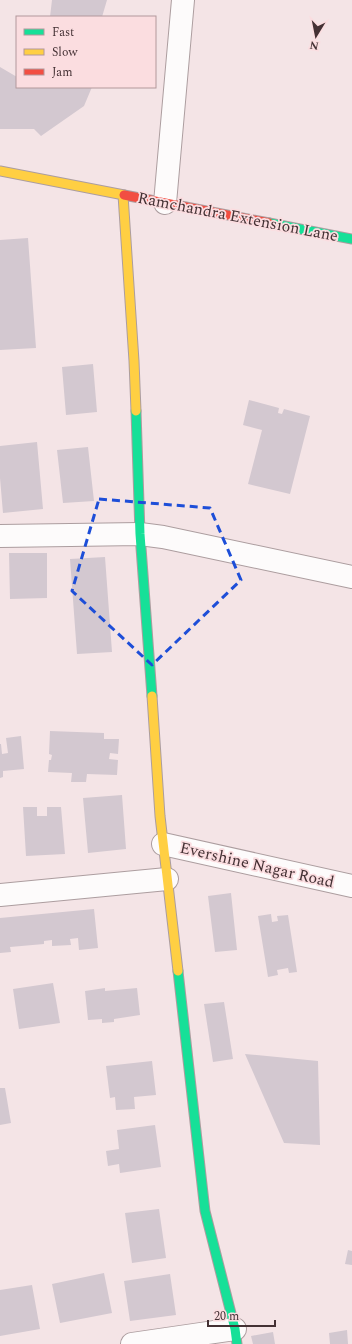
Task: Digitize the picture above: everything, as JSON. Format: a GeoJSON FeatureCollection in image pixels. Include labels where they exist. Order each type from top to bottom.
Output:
{"type":"FeatureCollection","features":[{"type":"Feature","properties":{"kind":"street"},"geometry":{"type":"LineString","coordinates":[[165,203],[183,0]]}},
{"type":"Feature","properties":{"kind":"street","name":"Ramchandra Extension Lane"},"geometry":{"type":"LineString","coordinates":[[0,170],[352,240]]}},
{"type":"Feature","properties":{"kind":"street"},"geometry":{"type":"LineString","coordinates":[[123,195],[134,361],[140,534],[160,816],[205,1211],[236,1337],[132,1344]]}},
{"type":"Feature","properties":{"kind":"street"},"geometry":{"type":"LineString","coordinates":[[0,536],[140,534],[163,537],[352,577]]}},
{"type":"Feature","properties":{"kind":"street","name":"Evershine Nagar Road"},"geometry":{"type":"LineString","coordinates":[[163,844],[352,886]]}},
{"type":"Feature","properties":{"kind":"street"},"geometry":{"type":"LineString","coordinates":[[0,895],[167,879]]}},
{"type":"Feature","properties":{"kind":"highlighted area"},"geometry":{"type":"Polygon","coordinates":[[[99,499],[210,508],[241,580],[152,665],[72,591],[99,499]]]}},
{"type":"Feature","properties":{"kind":"building"},"geometry":{"type":"Polygon","coordinates":[[[52,0],[107,0],[102,16],[50,16],[52,0]]]}},
{"type":"Feature","properties":{"kind":"building"},"geometry":{"type":"Polygon","coordinates":[[[0,67],[16,76],[16,88],[92,88],[84,106],[41,136],[34,129],[0,129],[0,67]]]}},
{"type":"Feature","properties":{"kind":"building"},"geometry":{"type":"Polygon","coordinates":[[[28,238],[36,348],[0,350],[0,240],[28,238]]]}},
{"type":"Feature","properties":{"kind":"building"},"geometry":{"type":"Polygon","coordinates":[[[93,364],[97,412],[66,415],[62,367],[93,364]]]}},
{"type":"Feature","properties":{"kind":"building"},"geometry":{"type":"Polygon","coordinates":[[[249,400],[279,408],[278,413],[282,414],[284,409],[310,416],[290,494],[248,484],[262,430],[243,425],[249,400]]]}},
{"type":"Feature","properties":{"kind":"building"},"geometry":{"type":"Polygon","coordinates":[[[37,442],[43,509],[3,513],[0,478],[0,446],[37,442]]]}},
{"type":"Feature","properties":{"kind":"building"},"geometry":{"type":"Polygon","coordinates":[[[88,447],[94,501],[63,503],[57,450],[88,447]]]}},
{"type":"Feature","properties":{"kind":"building"},"geometry":{"type":"Polygon","coordinates":[[[9,553],[47,553],[47,598],[10,599],[9,553]]]}},
{"type":"Feature","properties":{"kind":"building"},"geometry":{"type":"Polygon","coordinates":[[[105,557],[112,652],[77,654],[70,559],[105,557]]]}},
{"type":"Feature","properties":{"kind":"building"},"geometry":{"type":"Polygon","coordinates":[[[50,731],[104,733],[104,739],[119,739],[118,754],[110,753],[109,759],[118,760],[117,775],[87,774],[86,782],[71,782],[72,773],[48,772],[49,760],[51,760],[52,755],[49,754],[50,731]]]}},
{"type":"Feature","properties":{"kind":"building"},"geometry":{"type":"Polygon","coordinates":[[[21,736],[24,769],[3,771],[3,777],[0,778],[0,744],[2,754],[8,753],[6,738],[21,736]]]}},
{"type":"Feature","properties":{"kind":"building"},"geometry":{"type":"Polygon","coordinates":[[[122,795],[126,849],[88,853],[83,798],[122,795]]]}},
{"type":"Feature","properties":{"kind":"building"},"geometry":{"type":"Polygon","coordinates":[[[23,807],[37,807],[37,816],[47,816],[47,807],[61,807],[65,854],[26,856],[23,807]]]}},
{"type":"Feature","properties":{"kind":"building"},"geometry":{"type":"Polygon","coordinates":[[[231,893],[237,950],[215,952],[208,896],[231,893]]]}},
{"type":"Feature","properties":{"kind":"building"},"geometry":{"type":"Polygon","coordinates":[[[94,909],[98,948],[79,950],[78,938],[70,939],[71,945],[52,946],[52,940],[44,941],[44,944],[10,947],[11,952],[0,953],[0,918],[94,909]]]}},
{"type":"Feature","properties":{"kind":"building"},"geometry":{"type":"Polygon","coordinates":[[[271,914],[272,922],[278,921],[277,916],[288,915],[297,972],[289,973],[288,968],[277,970],[278,975],[268,977],[258,916],[271,914]]]}},
{"type":"Feature","properties":{"kind":"building"},"geometry":{"type":"Polygon","coordinates":[[[53,983],[60,1023],[19,1029],[13,989],[53,983]]]}},
{"type":"Feature","properties":{"kind":"building"},"geometry":{"type":"Polygon","coordinates":[[[105,988],[105,991],[137,988],[140,1015],[114,1019],[114,1022],[102,1023],[102,1019],[88,1020],[85,991],[105,988]]]}},
{"type":"Feature","properties":{"kind":"building"},"geometry":{"type":"Polygon","coordinates":[[[224,1002],[233,1059],[213,1062],[204,1004],[224,1002]]]}},
{"type":"Feature","properties":{"kind":"building"},"geometry":{"type":"Polygon","coordinates":[[[245,1054],[318,1061],[320,1145],[284,1143],[245,1054]]]}},
{"type":"Feature","properties":{"kind":"building"},"geometry":{"type":"Polygon","coordinates":[[[152,1061],[156,1095],[134,1097],[135,1109],[116,1110],[115,1097],[110,1098],[106,1066],[152,1061]]]}},
{"type":"Feature","properties":{"kind":"building"},"geometry":{"type":"Polygon","coordinates":[[[0,1088],[5,1088],[11,1123],[0,1125],[0,1088]]]}},
{"type":"Feature","properties":{"kind":"building"},"geometry":{"type":"Polygon","coordinates":[[[155,1125],[161,1167],[120,1173],[119,1164],[108,1166],[106,1151],[119,1149],[117,1130],[155,1125]]]}},
{"type":"Feature","properties":{"kind":"building"},"geometry":{"type":"Polygon","coordinates":[[[159,1209],[166,1258],[132,1263],[125,1213],[159,1209]]]}},
{"type":"Feature","properties":{"kind":"building"},"geometry":{"type":"Polygon","coordinates":[[[348,1250],[352,1251],[352,1265],[345,1264],[348,1250]]]}},
{"type":"Feature","properties":{"kind":"building"},"geometry":{"type":"Polygon","coordinates":[[[104,1273],[112,1313],[60,1323],[52,1284],[104,1273]]]}},
{"type":"Feature","properties":{"kind":"building"},"geometry":{"type":"Polygon","coordinates":[[[170,1274],[176,1315],[130,1321],[124,1281],[170,1274]]]}},
{"type":"Feature","properties":{"kind":"building"},"geometry":{"type":"Polygon","coordinates":[[[32,1285],[40,1329],[0,1336],[0,1290],[32,1285]]]}},
{"type":"Feature","properties":{"kind":"building"},"geometry":{"type":"Polygon","coordinates":[[[347,1330],[348,1344],[330,1344],[329,1333],[347,1330]]]}},
{"type":"Feature","properties":{"kind":"building"},"geometry":{"type":"Polygon","coordinates":[[[273,1332],[275,1344],[253,1344],[251,1336],[273,1332]]]}},
{"type":"Feature","properties":{"kind":"traffic: fast"},"geometry":{"type":"LineString","coordinates":[[269,223],[352,239]]}},
{"type":"Feature","properties":{"kind":"traffic: fast"},"geometry":{"type":"LineString","coordinates":[[136,411],[140,534],[152,696]]}},
{"type":"Feature","properties":{"kind":"traffic: fast"},"geometry":{"type":"LineString","coordinates":[[178,971],[205,1211],[235,1329],[237,1344]]}},
{"type":"Feature","properties":{"kind":"traffic: slow"},"geometry":{"type":"LineString","coordinates":[[0,171],[124,195]]}},
{"type":"Feature","properties":{"kind":"traffic: slow"},"geometry":{"type":"LineString","coordinates":[[123,195],[136,411]]}},
{"type":"Feature","properties":{"kind":"traffic: slow"},"geometry":{"type":"LineString","coordinates":[[152,696],[160,816],[178,971]]}},
{"type":"Feature","properties":{"kind":"traffic: jam"},"geometry":{"type":"LineString","coordinates":[[124,195],[269,223]]}}]}
